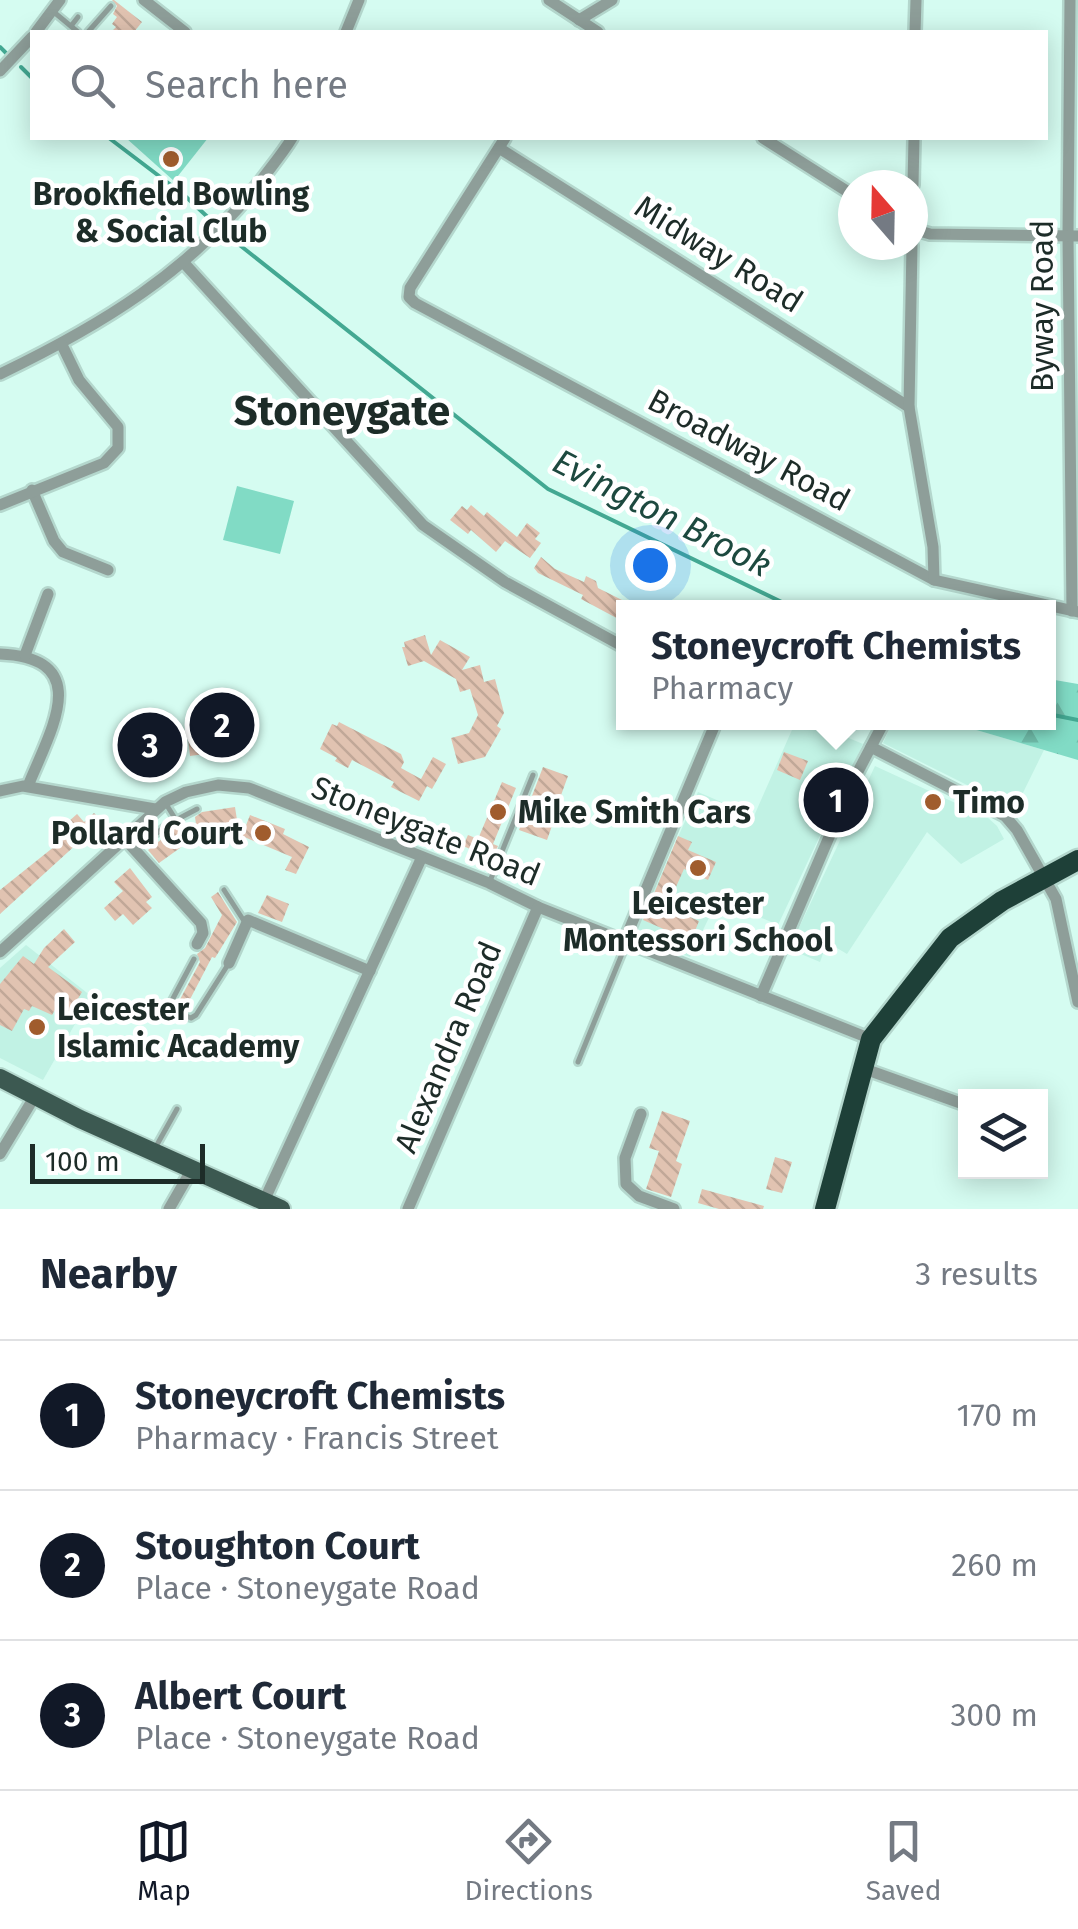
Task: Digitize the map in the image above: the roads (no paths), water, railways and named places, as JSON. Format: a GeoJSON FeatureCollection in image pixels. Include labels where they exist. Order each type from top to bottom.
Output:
{"type":"FeatureCollection","features":[{"type":"Feature","properties":{"kind":"highway"},"geometry":{"type":"LineString","coordinates":[[825,1209],[871,1039],[950,938],[1002,900],[1078,860]]}},
{"type":"Feature","properties":{"kind":"main road"},"geometry":{"type":"LineString","coordinates":[[0,1078],[153,1153],[273,1205]]}},
{"type":"Feature","properties":{"kind":"street"},"geometry":{"type":"LineString","coordinates":[[144,0],[179,30]]}},
{"type":"Feature","properties":{"kind":"street"},"geometry":{"type":"LineString","coordinates":[[347,30],[359,0]]}},
{"type":"Feature","properties":{"kind":"street"},"geometry":{"type":"LineString","coordinates":[[549,0],[595,30]]}},
{"type":"Feature","properties":{"kind":"street"},"geometry":{"type":"LineString","coordinates":[[572,30],[579,20],[612,0]]}},
{"type":"Feature","properties":{"kind":"street"},"geometry":{"type":"LineString","coordinates":[[916,0],[916,30]]}},
{"type":"Feature","properties":{"kind":"street","name":"Byway Road"},"geometry":{"type":"LineString","coordinates":[[1070,0],[1075,612]]}},
{"type":"Feature","properties":{"kind":"street"},"geometry":{"type":"LineString","coordinates":[[38,30],[56,5]]}},
{"type":"Feature","properties":{"kind":"street"},"geometry":{"type":"LineString","coordinates":[[0,70],[30,39]]}},
{"type":"Feature","properties":{"kind":"street"},"geometry":{"type":"LineString","coordinates":[[0,374],[62,345],[126,307],[184,263],[240,207],[286,140]]}},
{"type":"Feature","properties":{"kind":"street"},"geometry":{"type":"LineString","coordinates":[[765,140],[838,186]]}},
{"type":"Feature","properties":{"kind":"street"},"geometry":{"type":"LineString","coordinates":[[913,170],[914,140]]}},
{"type":"Feature","properties":{"kind":"street","name":"Broadway Road"},"geometry":{"type":"LineString","coordinates":[[502,143],[410,288],[414,303],[934,580],[1022,600]]}},
{"type":"Feature","properties":{"kind":"street","name":"Midway Road"},"geometry":{"type":"LineString","coordinates":[[502,143],[909,407]]}},
{"type":"Feature","properties":{"kind":"street"},"geometry":{"type":"LineString","coordinates":[[928,234],[1073,236]]}},
{"type":"Feature","properties":{"kind":"street"},"geometry":{"type":"LineString","coordinates":[[912,260],[909,407],[933,546],[934,580]]}},
{"type":"Feature","properties":{"kind":"street"},"geometry":{"type":"LineString","coordinates":[[184,263],[423,524],[504,582],[616,643]]}},
{"type":"Feature","properties":{"kind":"street"},"geometry":{"type":"LineString","coordinates":[[0,505],[104,463],[118,448],[118,427],[78,380],[62,345]]}},
{"type":"Feature","properties":{"kind":"street"},"geometry":{"type":"LineString","coordinates":[[32,490],[63,552],[108,570]]}},
{"type":"Feature","properties":{"kind":"street"},"geometry":{"type":"LineString","coordinates":[[25,655],[48,594]]}},
{"type":"Feature","properties":{"kind":"street"},"geometry":{"type":"LineString","coordinates":[[0,654],[25,655],[48,666],[60,692],[58,710],[28,786]]}},
{"type":"Feature","properties":{"kind":"street"},"geometry":{"type":"LineString","coordinates":[[625,942],[713,730]]}},
{"type":"Feature","properties":{"kind":"street"},"geometry":{"type":"LineString","coordinates":[[761,996],[853,782],[880,730]]}},
{"type":"Feature","properties":{"kind":"street"},"geometry":{"type":"LineString","coordinates":[[871,748],[1004,816],[1017,830],[1056,899],[1078,1002]]}},
{"type":"Feature","properties":{"kind":"street","name":"Stoneygate Road"},"geometry":{"type":"LineString","coordinates":[[0,952],[155,809],[186,792],[218,785],[248,788],[871,1039]]}},
{"type":"Feature","properties":{"kind":"street"},"geometry":{"type":"LineString","coordinates":[[0,792],[28,786],[155,809]]}},
{"type":"Feature","properties":{"kind":"street"},"geometry":{"type":"LineString","coordinates":[[124,838],[201,922],[203,932],[198,944]]}},
{"type":"Feature","properties":{"kind":"street"},"geometry":{"type":"LineString","coordinates":[[273,1205],[421,859]]}},
{"type":"Feature","properties":{"kind":"street","name":"Alexandra Road"},"geometry":{"type":"LineString","coordinates":[[408,1209],[538,907]]}},
{"type":"Feature","properties":{"kind":"street"},"geometry":{"type":"LineString","coordinates":[[229,962],[248,920],[370,971]]}},
{"type":"Feature","properties":{"kind":"street"},"geometry":{"type":"LineString","coordinates":[[862,1068],[958,1102]]}},
{"type":"Feature","properties":{"kind":"street"},"geometry":{"type":"LineString","coordinates":[[0,1154],[35,1096]]}},
{"type":"Feature","properties":{"kind":"street"},"geometry":{"type":"LineString","coordinates":[[641,1114],[625,1158],[626,1184],[639,1196],[674,1209]]}},
{"type":"Feature","properties":{"kind":"street"},"geometry":{"type":"LineString","coordinates":[[169,1209],[192,1169]]}},
{"type":"Feature","properties":{"kind":"lane"},"geometry":{"type":"LineString","coordinates":[[56,5],[73,30]]}},
{"type":"Feature","properties":{"kind":"lane"},"geometry":{"type":"LineString","coordinates":[[90,30],[111,6]]}},
{"type":"Feature","properties":{"kind":"lane"},"geometry":{"type":"LineString","coordinates":[[73,30],[78,17]]}},
{"type":"Feature","properties":{"kind":"lane"},"geometry":{"type":"LineString","coordinates":[[489,883],[533,775]]}},
{"type":"Feature","properties":{"kind":"lane"},"geometry":{"type":"LineString","coordinates":[[155,809],[176,820],[197,810]]}},
{"type":"Feature","properties":{"kind":"lane"},"geometry":{"type":"LineString","coordinates":[[155,809],[156,832],[168,824]]}},
{"type":"Feature","properties":{"kind":"lane"},"geometry":{"type":"LineString","coordinates":[[224,890],[247,923]]}},
{"type":"Feature","properties":{"kind":"lane"},"geometry":{"type":"LineString","coordinates":[[578,1062],[625,942]]}},
{"type":"Feature","properties":{"kind":"lane"},"geometry":{"type":"LineString","coordinates":[[194,959],[170,1004],[171,1010],[187,1017],[196,1015],[229,962]]}},
{"type":"Feature","properties":{"kind":"lane"},"geometry":{"type":"LineString","coordinates":[[153,1153],[176,1109]]}},
{"type":"Feature","properties":{"kind":"waterway","name":"Evington Brook"},"geometry":{"type":"LineString","coordinates":[[0,47],[7,54]]}},
{"type":"Feature","properties":{"kind":"waterway","name":"Evington Brook"},"geometry":{"type":"LineString","coordinates":[[21,67],[30,76]]}},
{"type":"Feature","properties":{"kind":"waterway","name":"Evington Brook"},"geometry":{"type":"LineString","coordinates":[[112,140],[213,222]]}},
{"type":"Feature","properties":{"kind":"waterway","name":"Evington Brook"},"geometry":{"type":"LineString","coordinates":[[227,235],[548,489],[777,600]]}},
{"type":"Feature","properties":{"kind":"waterway","name":"Evington Brook"},"geometry":{"type":"LineString","coordinates":[[1056,716],[1078,720]]}},
{"type":"Feature","properties":{"kind":"place","name":"Brookfield Bowling & Social Club"},"geometry":{"type":"Point","coordinates":[171,159]}},
{"type":"Feature","properties":{"kind":"place","name":"Stoughton Court"},"geometry":{"type":"Point","coordinates":[222,725]}},
{"type":"Feature","properties":{"kind":"place","name":"Albert Court"},"geometry":{"type":"Point","coordinates":[150,745]}},
{"type":"Feature","properties":{"kind":"place","name":"Stoneycroft Chemists"},"geometry":{"type":"Point","coordinates":[836,800]}},
{"type":"Feature","properties":{"kind":"place","name":"Timo"},"geometry":{"type":"Point","coordinates":[933,802]}},
{"type":"Feature","properties":{"kind":"place","name":"Mike Smith Cars"},"geometry":{"type":"Point","coordinates":[498,812]}},
{"type":"Feature","properties":{"kind":"place","name":"Pollard Court"},"geometry":{"type":"Point","coordinates":[263,833]}},
{"type":"Feature","properties":{"kind":"place","name":"Leicester Montessori School"},"geometry":{"type":"Point","coordinates":[698,868]}},
{"type":"Feature","properties":{"kind":"place","name":"Leicester Islamic Academy"},"geometry":{"type":"Point","coordinates":[37,1027]}},
{"type":"Feature","properties":{"kind":"district","name":"Stoneygate"},"geometry":{"type":"Point","coordinates":[342,411]}}]}
